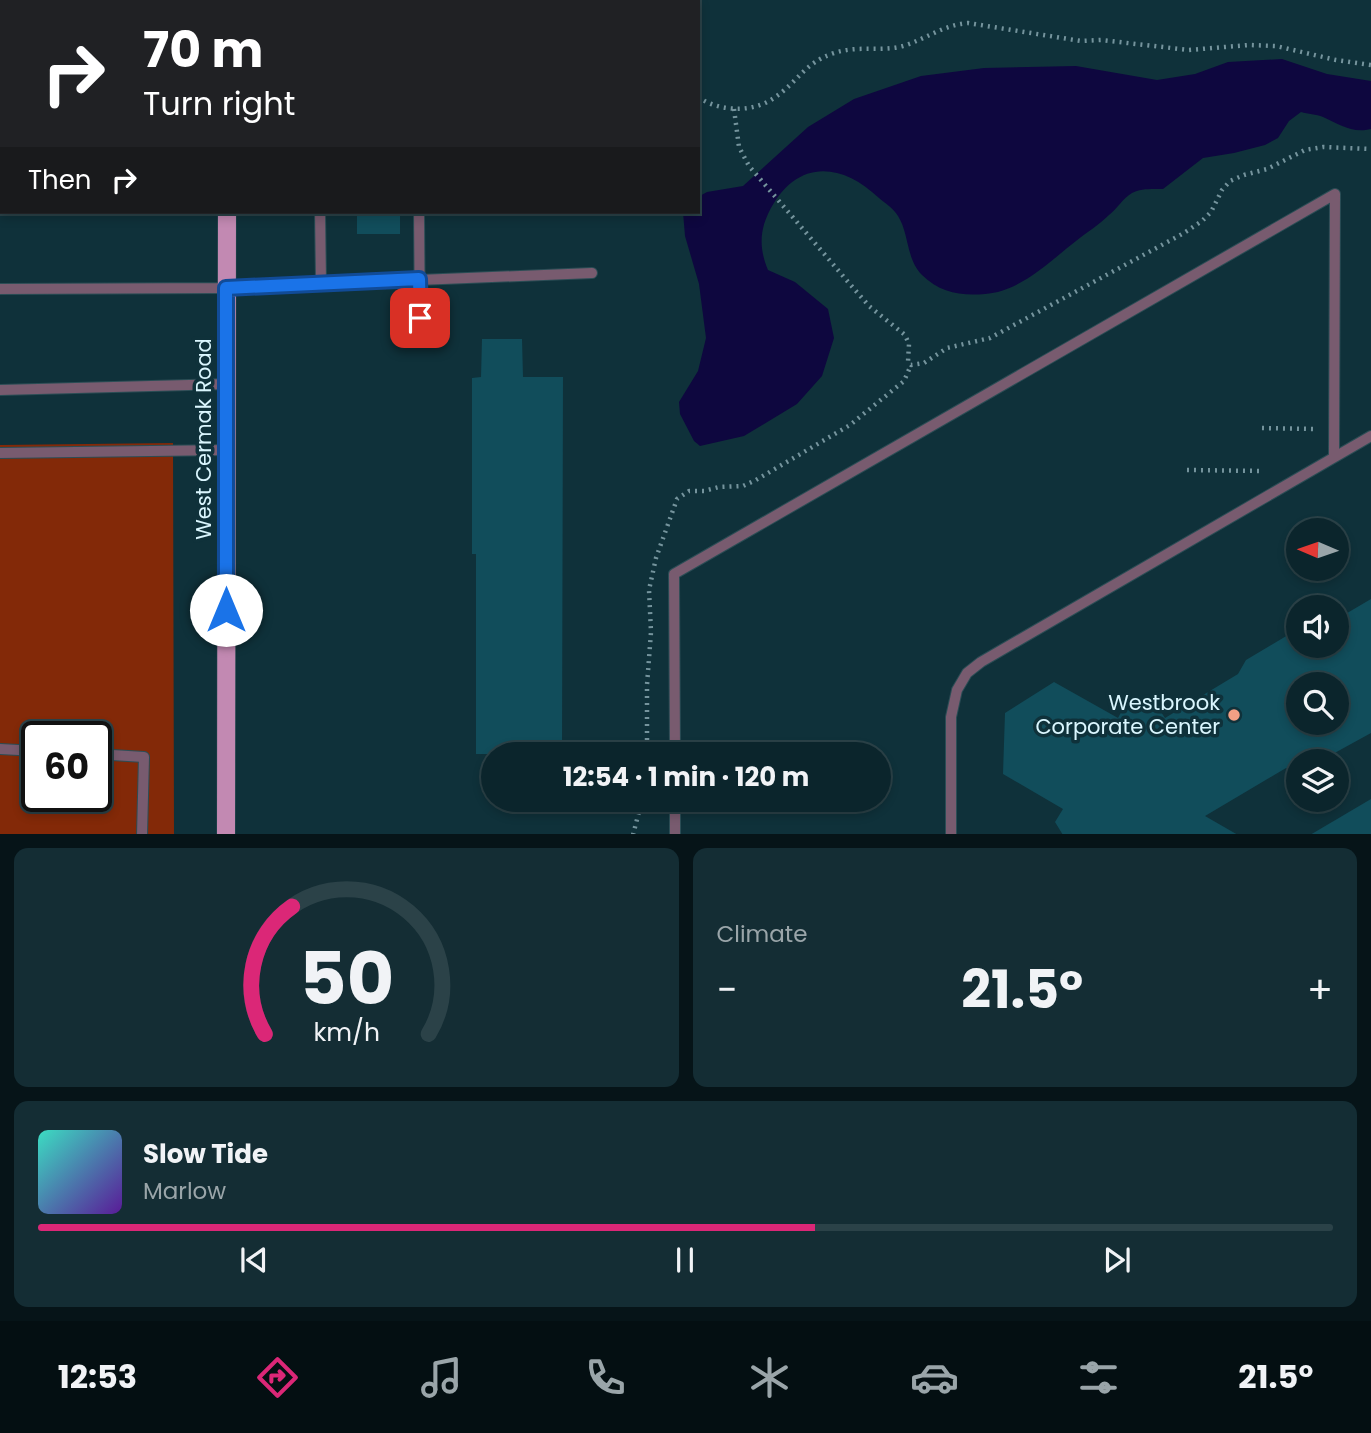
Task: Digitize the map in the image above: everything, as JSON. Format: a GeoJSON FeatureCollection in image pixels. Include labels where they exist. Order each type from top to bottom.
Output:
{"type":"FeatureCollection","features":[{"type":"Feature","properties":{"kind":"main road","name":"West Cermak Road"},"geometry":{"type":"LineString","coordinates":[[226,834],[227,214]]}},
{"type":"Feature","properties":{"kind":"lane"},"geometry":{"type":"LineString","coordinates":[[675,742],[674,574],[1335,194],[1334,457]]}},
{"type":"Feature","properties":{"kind":"lane"},"geometry":{"type":"LineString","coordinates":[[320,214],[320,283]]}},
{"type":"Feature","properties":{"kind":"lane"},"geometry":{"type":"LineString","coordinates":[[419,214],[420,337]]}},
{"type":"Feature","properties":{"kind":"lane"},"geometry":{"type":"LineString","coordinates":[[0,289],[226,288],[592,273]]}},
{"type":"Feature","properties":{"kind":"lane"},"geometry":{"type":"LineString","coordinates":[[0,390],[226,384]]}},
{"type":"Feature","properties":{"kind":"lane"},"geometry":{"type":"LineString","coordinates":[[951,834],[951,717],[957,690],[967,673],[993,655],[1371,436]]}},
{"type":"Feature","properties":{"kind":"lane"},"geometry":{"type":"LineString","coordinates":[[0,453],[227,450]]}},
{"type":"Feature","properties":{"kind":"lane"},"geometry":{"type":"LineString","coordinates":[[0,749],[21,750]]}},
{"type":"Feature","properties":{"kind":"lane"},"geometry":{"type":"LineString","coordinates":[[112,755],[144,757],[142,834]]}},
{"type":"Feature","properties":{"kind":"lane"},"geometry":{"type":"LineString","coordinates":[[675,812],[675,834]]}},
{"type":"Feature","properties":{"kind":"path"},"geometry":{"type":"LineString","coordinates":[[700,98],[720,108],[734,109],[773,99],[811,63],[833,53],[852,48],[901,47],[937,30],[968,23],[1081,41],[1115,41],[1189,50],[1249,45],[1276,46],[1371,65]]}},
{"type":"Feature","properties":{"kind":"path"},"geometry":{"type":"LineString","coordinates":[[734,109],[739,147],[749,166],[869,306],[901,330],[909,344],[908,362],[917,366],[947,348],[990,338],[1184,233],[1211,212],[1222,190],[1230,181],[1267,169],[1305,150],[1324,147],[1371,149]]}},
{"type":"Feature","properties":{"kind":"path"},"geometry":{"type":"LineString","coordinates":[[1262,428],[1334,429]]}},
{"type":"Feature","properties":{"kind":"path"},"geometry":{"type":"LineString","coordinates":[[1187,470],[1262,471]]}},
{"type":"Feature","properties":{"kind":"path"},"geometry":{"type":"LineString","coordinates":[[633,834],[639,812]]}},
{"type":"Feature","properties":{"kind":"shaded area"},"geometry":{"type":"Polygon","coordinates":[[[1282,59],[1327,74],[1371,81],[1371,129],[1352,129],[1320,116],[1301,112],[1289,121],[1278,138],[1265,145],[1203,158],[1163,189],[1135,191],[1112,213],[1045,266],[1011,287],[985,294],[959,294],[936,286],[922,275],[910,254],[902,223],[896,213],[863,185],[832,172],[803,175],[778,196],[768,214],[763,228],[762,249],[768,270],[795,282],[828,309],[834,338],[822,376],[797,404],[744,436],[700,446],[694,441],[680,414],[679,402],[698,371],[706,338],[699,284],[685,236],[683,214],[700,214],[700,196],[707,192],[743,186],[808,127],[854,99],[921,76],[984,68],[1076,66],[1157,80],[1195,74],[1228,62],[1282,59]]]}},
{"type":"Feature","properties":{"kind":"shaded area"},"geometry":{"type":"Polygon","coordinates":[[[173,443],[174,834],[0,834],[0,445],[173,443]]]}},
{"type":"Feature","properties":{"kind":"building"},"geometry":{"type":"Polygon","coordinates":[[[357,214],[400,214],[400,234],[357,234],[357,214]]]}},
{"type":"Feature","properties":{"kind":"building"},"geometry":{"type":"Polygon","coordinates":[[[482,339],[522,339],[523,377],[563,377],[562,742],[481,742],[481,754],[476,754],[476,554],[472,554],[472,378],[481,377],[482,339]]]}},
{"type":"Feature","properties":{"kind":"building","name":"Westbrook Corporate Center"},"geometry":{"type":"Polygon","coordinates":[[[1371,599],[1371,733],[1342,749],[1286,749],[1286,768],[1205,816],[1236,834],[1062,834],[1055,822],[1063,809],[1003,774],[1005,713],[1054,682],[1118,718],[1125,705],[1157,706],[1165,718],[1238,674],[1246,660],[1286,636],[1286,658],[1349,658],[1349,612],[1371,599]]]}},
{"type":"Feature","properties":{"kind":"building"},"geometry":{"type":"Polygon","coordinates":[[[1371,799],[1371,834],[1312,834],[1371,799]]]}},
{"type":"Feature","properties":{"kind":"place","name":"Westbrook Corporate Center"},"geometry":{"type":"Point","coordinates":[1234,715]}},
{"type":"Feature","properties":{"kind":"route"},"geometry":{"type":"LineString","coordinates":[[226,610],[226,288],[419,279],[420,318]]}}]}
